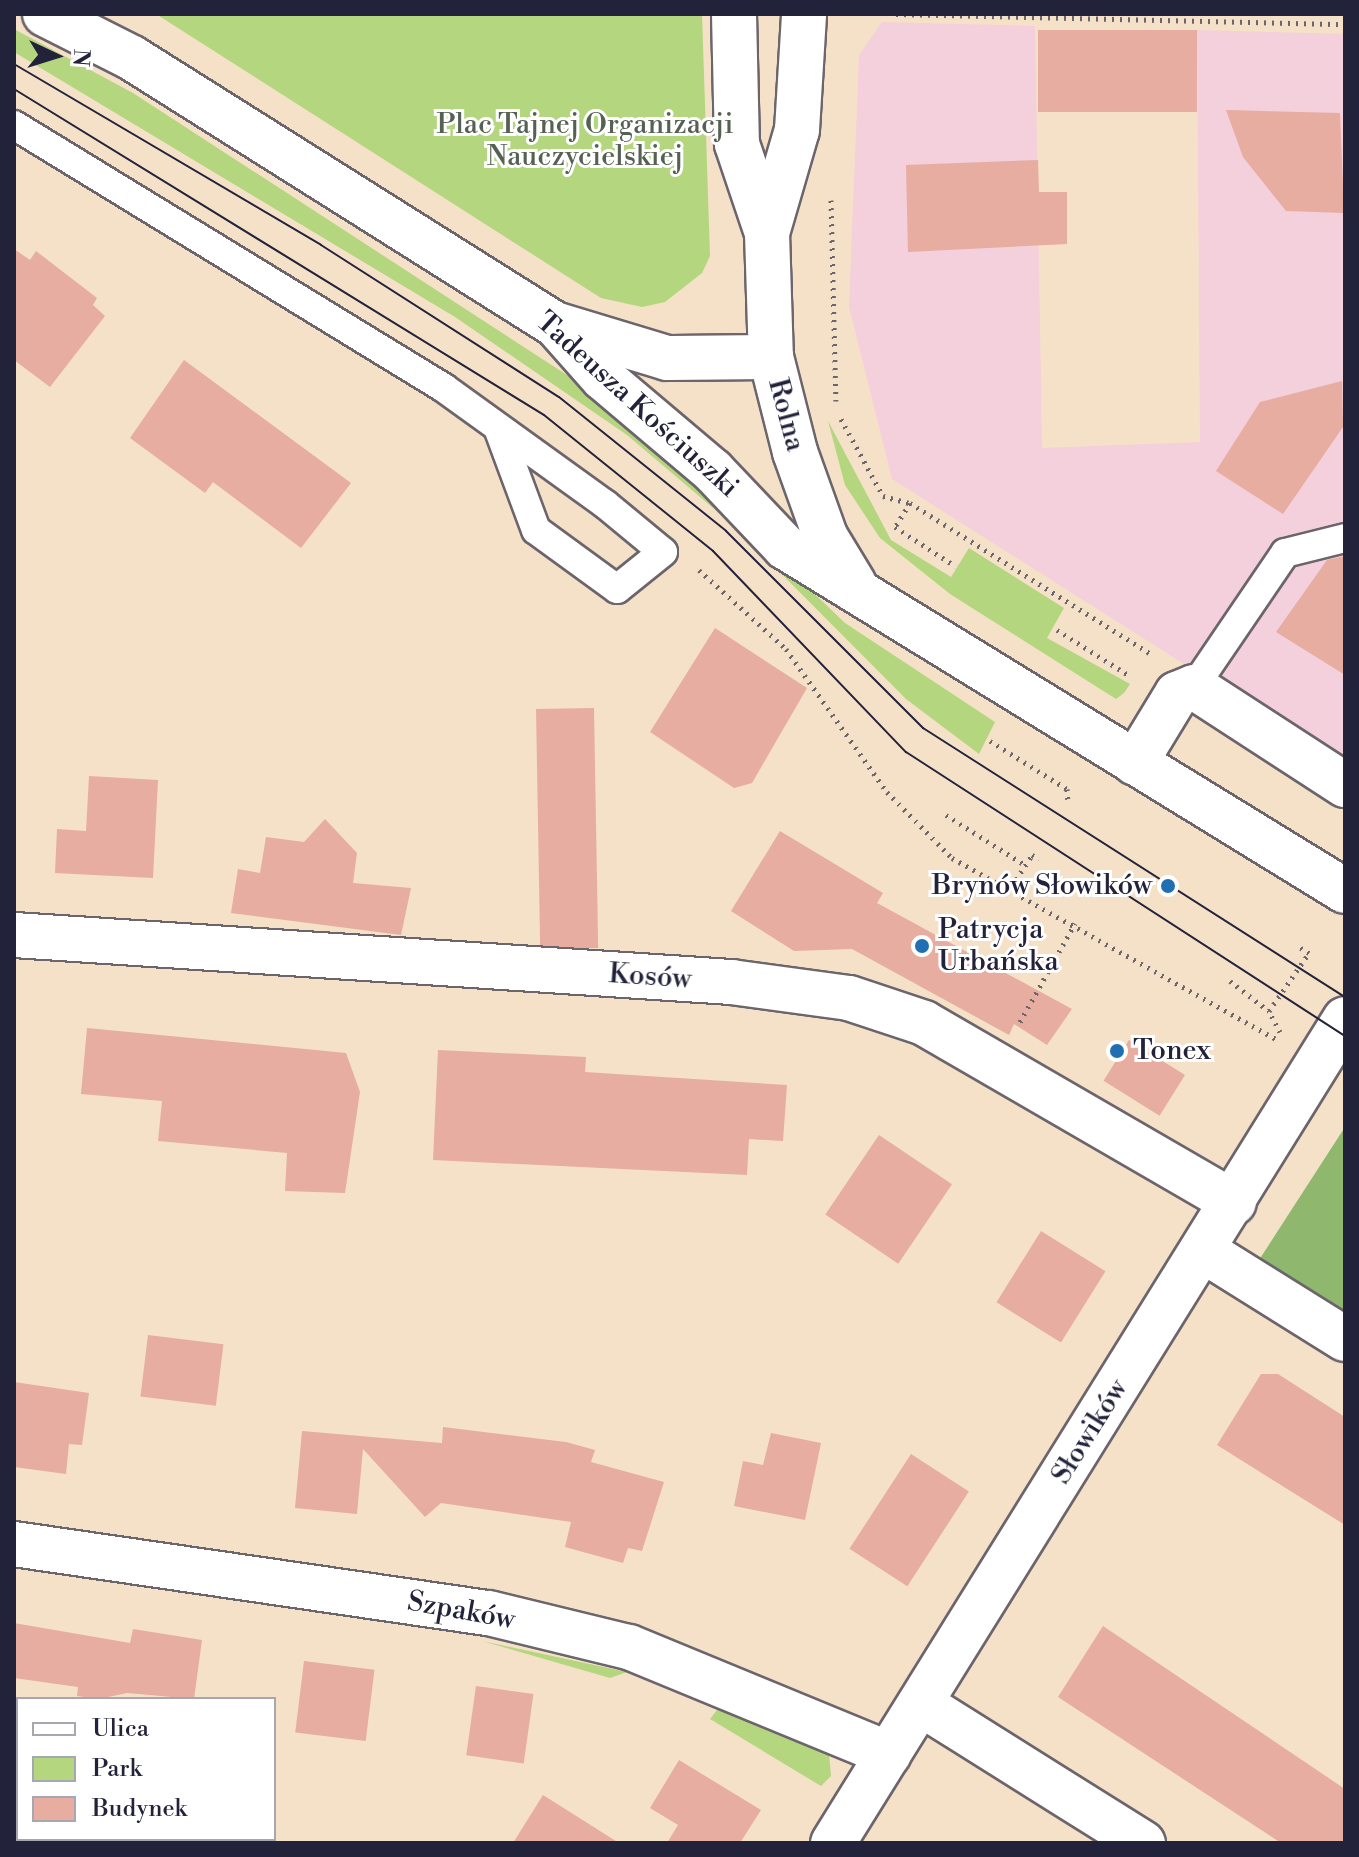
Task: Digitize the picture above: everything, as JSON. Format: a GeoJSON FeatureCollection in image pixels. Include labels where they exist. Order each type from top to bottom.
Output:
{"type":"FeatureCollection","features":[{"type":"Feature","properties":{"kind":"street","name":"Tadeusza Kościuszki"},"geometry":{"type":"LineString","coordinates":[[45,14],[132,58],[555,324],[603,378],[713,471],[785,547],[855,586],[1345,891]]}},
{"type":"Feature","properties":{"kind":"street","name":"Rolna"},"geometry":{"type":"LineString","coordinates":[[734,14],[737,144],[767,233],[771,357],[795,452],[825,536],[855,586]]}},
{"type":"Feature","properties":{"kind":"street","name":"Rolna"},"geometry":{"type":"LineString","coordinates":[[767,233],[797,130],[804,14]]}},
{"type":"Feature","properties":{"kind":"street"},"geometry":{"type":"LineString","coordinates":[[555,324],[667,358],[771,357]]}},
{"type":"Feature","properties":{"kind":"street"},"geometry":{"type":"LineString","coordinates":[[1135,763],[1190,689],[1345,785]]}},
{"type":"Feature","properties":{"kind":"street","name":"Kosów"},"geometry":{"type":"LineString","coordinates":[[14,935],[731,982],[849,998],[924,1023],[1234,1203]]}},
{"type":"Feature","properties":{"kind":"street","name":"Słowików"},"geometry":{"type":"LineString","coordinates":[[833,1843],[1234,1203],[1345,1019]]}},
{"type":"Feature","properties":{"kind":"street"},"geometry":{"type":"LineString","coordinates":[[1204,1251],[1345,1339]]}},
{"type":"Feature","properties":{"kind":"street","name":"Szpaków"},"geometry":{"type":"LineString","coordinates":[[14,1544],[489,1613],[629,1647],[889,1754]]}},
{"type":"Feature","properties":{"kind":"street"},"geometry":{"type":"LineString","coordinates":[[921,1704],[1143,1843]]}},
{"type":"Feature","properties":{"kind":"lane"},"geometry":{"type":"LineString","coordinates":[[14,125],[289,290],[498,428],[663,552],[617,589],[536,530],[498,428]]}},
{"type":"Feature","properties":{"kind":"lane"},"geometry":{"type":"LineString","coordinates":[[1190,689],[1285,553],[1345,538]]}},
{"type":"Feature","properties":{"kind":"path"},"geometry":{"type":"LineString","coordinates":[[896,14],[1345,24]]}},
{"type":"Feature","properties":{"kind":"path"},"geometry":{"type":"LineString","coordinates":[[831,193],[837,410],[883,496],[910,503],[1154,656],[1190,689]]}},
{"type":"Feature","properties":{"kind":"path"},"geometry":{"type":"LineString","coordinates":[[910,503],[895,527],[955,566]]}},
{"type":"Feature","properties":{"kind":"path"},"geometry":{"type":"LineString","coordinates":[[663,552],[696,568],[786,649],[887,792],[952,858],[1012,886],[1287,1045]]}},
{"type":"Feature","properties":{"kind":"path"},"geometry":{"type":"LineString","coordinates":[[1057,630],[1132,677]]}},
{"type":"Feature","properties":{"kind":"path"},"geometry":{"type":"LineString","coordinates":[[990,741],[1067,789],[1068,804]]}},
{"type":"Feature","properties":{"kind":"path"},"geometry":{"type":"LineString","coordinates":[[946,815],[1025,865]]}},
{"type":"Feature","properties":{"kind":"path"},"geometry":{"type":"LineString","coordinates":[[1012,886],[1032,855],[1039,859]]}},
{"type":"Feature","properties":{"kind":"path"},"geometry":{"type":"LineString","coordinates":[[996,1065],[1075,922]]}},
{"type":"Feature","properties":{"kind":"path"},"geometry":{"type":"LineString","coordinates":[[1230,981],[1269,1011]]}},
{"type":"Feature","properties":{"kind":"shaded area"},"geometry":{"type":"Polygon","coordinates":[[[882,22],[1035,26],[1042,448],[1200,442],[1197,30],[1345,34],[1345,766],[892,479],[849,307],[859,55],[882,22]]]}},
{"type":"Feature","properties":{"kind":"green space","name":"Plac Tajnej Organizacji Nauczycielskiej"},"geometry":{"type":"Polygon","coordinates":[[[156,14],[702,14],[710,256],[702,273],[665,302],[642,307],[601,298],[156,14]]]}},
{"type":"Feature","properties":{"kind":"green space"},"geometry":{"type":"Polygon","coordinates":[[[14,29],[133,93],[624,412],[845,623],[995,722],[979,754],[906,699],[732,524],[627,435],[455,317],[14,52],[14,29]]]}},
{"type":"Feature","properties":{"kind":"green space"},"geometry":{"type":"Polygon","coordinates":[[[828,421],[891,540],[951,577],[969,548],[1064,608],[1047,638],[1130,684],[1124,693],[1116,699],[950,594],[880,538],[845,485],[828,421]]]}},
{"type":"Feature","properties":{"kind":"green space"},"geometry":{"type":"Polygon","coordinates":[[[1345,1127],[1345,1314],[1259,1260],[1345,1127]]]}},
{"type":"Feature","properties":{"kind":"green space"},"geometry":{"type":"Polygon","coordinates":[[[482,1641],[627,1672],[610,1678],[482,1641]]]}},
{"type":"Feature","properties":{"kind":"green space"},"geometry":{"type":"Polygon","coordinates":[[[720,1706],[829,1754],[831,1776],[821,1786],[710,1719],[720,1706]]]}},
{"type":"Feature","properties":{"kind":"building"},"geometry":{"type":"Polygon","coordinates":[[[1038,30],[1197,30],[1197,112],[1038,112],[1038,30]]]}},
{"type":"Feature","properties":{"kind":"building"},"geometry":{"type":"Polygon","coordinates":[[[1226,110],[1340,113],[1344,213],[1286,211],[1243,157],[1226,110]]]}},
{"type":"Feature","properties":{"kind":"building"},"geometry":{"type":"Polygon","coordinates":[[[1038,160],[1039,192],[1067,192],[1067,244],[908,252],[906,165],[1038,160]]]}},
{"type":"Feature","properties":{"kind":"building"},"geometry":{"type":"Polygon","coordinates":[[[14,249],[30,260],[36,251],[97,298],[93,305],[105,316],[50,387],[14,360],[14,249]]]}},
{"type":"Feature","properties":{"kind":"building"},"geometry":{"type":"Polygon","coordinates":[[[184,360],[351,483],[301,548],[213,482],[205,493],[130,438],[184,360]]]}},
{"type":"Feature","properties":{"kind":"building"},"geometry":{"type":"Polygon","coordinates":[[[1342,381],[1343,427],[1283,514],[1216,471],[1260,402],[1342,381]]]}},
{"type":"Feature","properties":{"kind":"building"},"geometry":{"type":"Polygon","coordinates":[[[1345,556],[1345,675],[1276,632],[1327,560],[1345,556]]]}},
{"type":"Feature","properties":{"kind":"building"},"geometry":{"type":"Polygon","coordinates":[[[715,628],[807,688],[752,783],[734,788],[650,732],[715,628]]]}},
{"type":"Feature","properties":{"kind":"building"},"geometry":{"type":"Polygon","coordinates":[[[594,708],[598,948],[540,949],[536,709],[594,708]]]}},
{"type":"Feature","properties":{"kind":"building"},"geometry":{"type":"Polygon","coordinates":[[[89,776],[158,780],[153,878],[55,873],[57,829],[86,831],[89,776]]]}},
{"type":"Feature","properties":{"kind":"building"},"geometry":{"type":"Polygon","coordinates":[[[325,819],[357,853],[353,883],[411,888],[401,935],[231,913],[238,869],[260,873],[266,837],[304,842],[325,819]]]}},
{"type":"Feature","properties":{"kind":"building"},"geometry":{"type":"Polygon","coordinates":[[[780,831],[883,893],[877,903],[1072,1009],[1047,1045],[1014,1024],[1009,1035],[852,949],[794,951],[731,911],[780,831]]]}},
{"type":"Feature","properties":{"kind":"building"},"geometry":{"type":"Polygon","coordinates":[[[87,1028],[346,1053],[360,1092],[345,1193],[285,1191],[287,1153],[158,1141],[162,1101],[81,1094],[87,1028]]]}},
{"type":"Feature","properties":{"kind":"building"},"geometry":{"type":"Polygon","coordinates":[[[1129,1040],[1185,1075],[1160,1116],[1104,1081],[1129,1040]]]}},
{"type":"Feature","properties":{"kind":"building"},"geometry":{"type":"Polygon","coordinates":[[[438,1050],[586,1057],[585,1072],[787,1085],[783,1141],[749,1139],[747,1175],[433,1160],[438,1050]]]}},
{"type":"Feature","properties":{"kind":"building"},"geometry":{"type":"Polygon","coordinates":[[[879,1135],[952,1184],[898,1264],[825,1215],[879,1135]]]}},
{"type":"Feature","properties":{"kind":"building"},"geometry":{"type":"Polygon","coordinates":[[[1041,1231],[1105,1271],[1061,1343],[996,1302],[1041,1231]]]}},
{"type":"Feature","properties":{"kind":"building"},"geometry":{"type":"Polygon","coordinates":[[[148,1335],[223,1344],[216,1406],[140,1397],[148,1335]]]}},
{"type":"Feature","properties":{"kind":"building"},"geometry":{"type":"Polygon","coordinates":[[[1261,1374],[1278,1374],[1345,1417],[1345,1525],[1217,1445],[1261,1374]]]}},
{"type":"Feature","properties":{"kind":"building"},"geometry":{"type":"Polygon","coordinates":[[[14,1382],[89,1393],[82,1445],[69,1444],[66,1474],[14,1467],[14,1382]]]}},
{"type":"Feature","properties":{"kind":"building"},"geometry":{"type":"Polygon","coordinates":[[[443,1427],[566,1442],[595,1450],[591,1462],[664,1482],[642,1551],[628,1548],[623,1563],[565,1547],[571,1522],[441,1503],[425,1517],[363,1449],[357,1514],[295,1508],[302,1431],[442,1443],[443,1427]]]}},
{"type":"Feature","properties":{"kind":"building"},"geometry":{"type":"Polygon","coordinates":[[[771,1433],[821,1443],[805,1520],[734,1506],[743,1461],[763,1465],[771,1433]]]}},
{"type":"Feature","properties":{"kind":"building"},"geometry":{"type":"Polygon","coordinates":[[[911,1454],[969,1492],[907,1586],[849,1549],[911,1454]]]}},
{"type":"Feature","properties":{"kind":"building"},"geometry":{"type":"Polygon","coordinates":[[[14,1623],[130,1643],[133,1629],[202,1640],[194,1697],[127,1693],[84,1697],[77,1696],[78,1687],[14,1678],[14,1623]]]}},
{"type":"Feature","properties":{"kind":"building"},"geometry":{"type":"Polygon","coordinates":[[[1103,1626],[1345,1789],[1345,1843],[1281,1843],[1058,1697],[1103,1626]]]}},
{"type":"Feature","properties":{"kind":"building"},"geometry":{"type":"Polygon","coordinates":[[[304,1661],[374,1670],[366,1741],[295,1732],[304,1661]]]}},
{"type":"Feature","properties":{"kind":"building"},"geometry":{"type":"Polygon","coordinates":[[[476,1686],[533,1694],[524,1763],[466,1755],[476,1686]]]}},
{"type":"Feature","properties":{"kind":"building"},"geometry":{"type":"Polygon","coordinates":[[[679,1760],[761,1810],[740,1843],[667,1843],[678,1825],[650,1808],[679,1760]]]}},
{"type":"Feature","properties":{"kind":"building"},"geometry":{"type":"Polygon","coordinates":[[[543,1795],[619,1843],[513,1843],[543,1795]]]}},
{"type":"Feature","properties":{"kind":"tram line"},"geometry":{"type":"LineString","coordinates":[[14,64],[321,245],[559,397],[726,531],[923,728],[1345,997]]}},
{"type":"Feature","properties":{"kind":"tram line"},"geometry":{"type":"LineString","coordinates":[[14,89],[544,415],[713,551],[906,752],[1345,1036]]}},
{"type":"Feature","properties":{"kind":"place","name":"Brynów Słowików"},"geometry":{"type":"Point","coordinates":[1168,886]}},
{"type":"Feature","properties":{"kind":"place","name":"Patrycja Urbańska"},"geometry":{"type":"Point","coordinates":[922,946]}},
{"type":"Feature","properties":{"kind":"place","name":"Tonex"},"geometry":{"type":"Point","coordinates":[1117,1051]}}]}
